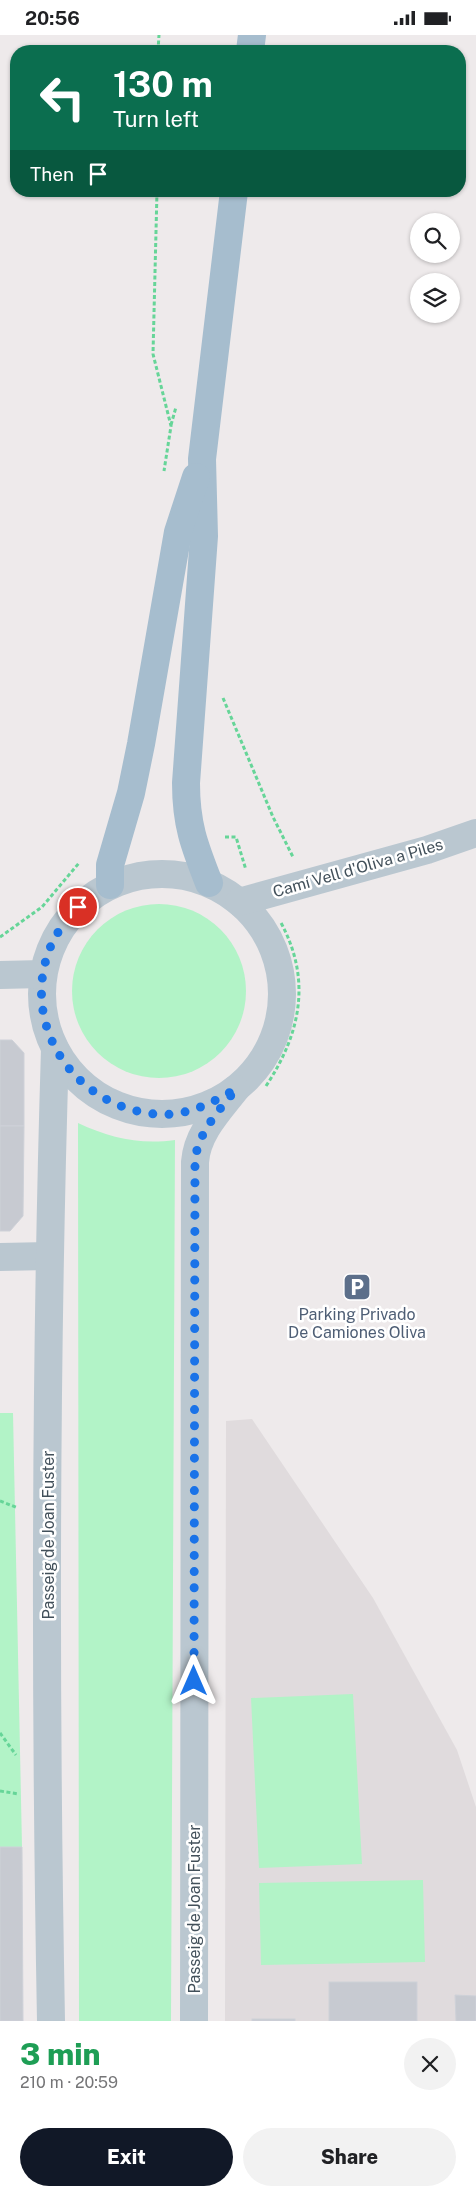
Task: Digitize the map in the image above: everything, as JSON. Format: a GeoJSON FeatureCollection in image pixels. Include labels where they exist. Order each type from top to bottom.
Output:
{"type":"FeatureCollection","features":[{"type":"Feature","properties":{"kind":"main road"},"geometry":{"type":"LineString","coordinates":[[209,883],[191,837],[186,810],[187,763],[204,536],[202,459],[233,197]]}},
{"type":"Feature","properties":{"kind":"main road"},"geometry":{"type":"LineString","coordinates":[[110,885],[110,865],[131,793],[178,532],[202,459]]}},
{"type":"Feature","properties":{"kind":"street","name":"Camí Vell d'Oliva a Piles"},"geometry":{"type":"LineString","coordinates":[[239,902],[428,849],[476,833]]}},
{"type":"Feature","properties":{"kind":"street"},"geometry":{"type":"LineString","coordinates":[[176,874],[209,883],[239,902],[263,929],[278,962],[282,997],[276,1032],[260,1064],[236,1089],[205,1107],[171,1114],[136,1112],[104,1099],[75,1078],[55,1049],[46,1025],[42,999],[43,973],[55,937],[78,907],[110,885],[142,875],[176,874]]}},
{"type":"Feature","properties":{"kind":"street"},"geometry":{"type":"LineString","coordinates":[[0,975],[43,973]]}},
{"type":"Feature","properties":{"kind":"street","name":"Passeig de Joan Fuster"},"geometry":{"type":"LineString","coordinates":[[51,2021],[47,1799],[49,1256],[55,1049]]}},
{"type":"Feature","properties":{"kind":"street","name":"Passeig de Joan Fuster"},"geometry":{"type":"LineString","coordinates":[[194,2021],[195,1162],[196,1153],[205,1129],[236,1089]]}},
{"type":"Feature","properties":{"kind":"street"},"geometry":{"type":"LineString","coordinates":[[0,1257],[49,1256]]}},
{"type":"Feature","properties":{"kind":"path"},"geometry":{"type":"LineString","coordinates":[[222,693],[273,817],[306,884]]}},
{"type":"Feature","properties":{"kind":"path"},"geometry":{"type":"LineString","coordinates":[[0,937],[42,907],[61,887],[80,862],[82,854]]}},
{"type":"Feature","properties":{"kind":"shaded area"},"geometry":{"type":"Polygon","coordinates":[[[252,1419],[373,1598],[457,1750],[476,1807],[476,2021],[225,2021],[226,1421],[252,1419]]]}},
{"type":"Feature","properties":{"kind":"green space"},"geometry":{"type":"Polygon","coordinates":[[[168,904],[192,910],[221,929],[240,958],[245,974],[245,1008],[240,1024],[221,1053],[192,1072],[176,1077],[150,1078],[126,1072],[97,1053],[78,1024],[73,1008],[72,982],[78,958],[97,929],[126,910],[142,905],[168,904]]]}},
{"type":"Feature","properties":{"kind":"green space"},"geometry":{"type":"Polygon","coordinates":[[[78,1123],[102,1133],[125,1139],[150,1142],[175,1140],[171,2021],[79,2021],[78,1123]]]}},
{"type":"Feature","properties":{"kind":"green space"},"geometry":{"type":"Polygon","coordinates":[[[0,1413],[13,1413],[22,1847],[0,1847],[0,1413]]]}},
{"type":"Feature","properties":{"kind":"green space"},"geometry":{"type":"Polygon","coordinates":[[[353,1694],[362,1864],[259,1868],[251,1698],[353,1694]]]}},
{"type":"Feature","properties":{"kind":"green space"},"geometry":{"type":"Polygon","coordinates":[[[423,1880],[425,1962],[261,1965],[259,1883],[423,1880]]]}},
{"type":"Feature","properties":{"kind":"building"},"geometry":{"type":"Polygon","coordinates":[[[0,1040],[12,1040],[24,1053],[24,1126],[0,1126],[0,1040]]]}},
{"type":"Feature","properties":{"kind":"building"},"geometry":{"type":"Polygon","coordinates":[[[0,1126],[24,1126],[23,1216],[10,1231],[0,1231],[0,1126]]]}},
{"type":"Feature","properties":{"kind":"building"},"geometry":{"type":"Polygon","coordinates":[[[0,1847],[22,1847],[23,2021],[0,2021],[0,1847]]]}},
{"type":"Feature","properties":{"kind":"building"},"geometry":{"type":"Polygon","coordinates":[[[329,1982],[417,1982],[417,2021],[329,2021],[329,1982]]]}},
{"type":"Feature","properties":{"kind":"building"},"geometry":{"type":"Polygon","coordinates":[[[455,1995],[476,1996],[476,2021],[456,2021],[455,1995]]]}},
{"type":"Feature","properties":{"kind":"building"},"geometry":{"type":"Polygon","coordinates":[[[252,2019],[295,2019],[295,2021],[252,2021],[252,2019]]]}},
{"type":"Feature","properties":{"kind":"place","name":"Parking Privado De Camiones Oliva"},"geometry":{"type":"Point","coordinates":[357,1287]}},
{"type":"Feature","properties":{"kind":"route"},"geometry":{"type":"LineString","coordinates":[[78,907],[55,937],[43,973],[42,999],[46,1025],[55,1049],[75,1078],[104,1099],[136,1112],[171,1114],[205,1107],[236,1089],[205,1129],[196,1153],[195,1162],[194,1681]]}}]}
